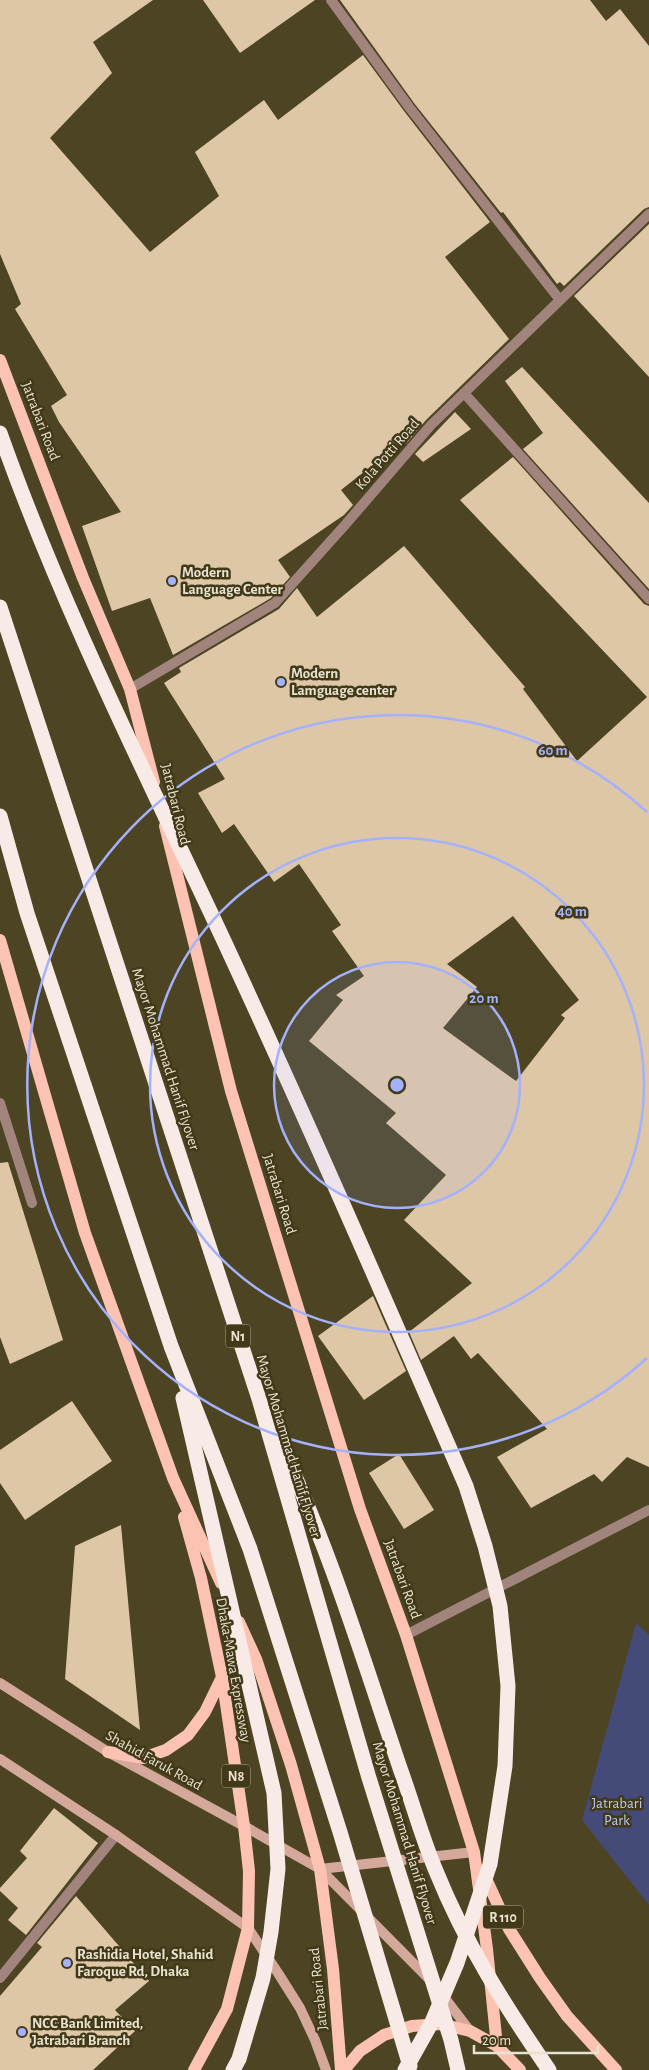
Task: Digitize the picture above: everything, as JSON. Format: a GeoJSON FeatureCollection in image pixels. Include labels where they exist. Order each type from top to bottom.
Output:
{"type":"FeatureCollection","features":[{"type":"Feature","properties":{"kind":"highway"},"geometry":{"type":"LineString","coordinates":[[0,433],[15,477],[66,602],[299,1102],[466,1486],[490,1563],[500,1606],[508,1686],[505,1766],[490,1864],[457,1963],[432,2022],[405,2070]]}},
{"type":"Feature","properties":{"kind":"highway","name":"Mayor Mohammad Hanif Flyover"},"geometry":{"type":"LineString","coordinates":[[0,607],[259,1399],[370,1778],[451,2040],[458,2070]]}},
{"type":"Feature","properties":{"kind":"highway"},"geometry":{"type":"LineString","coordinates":[[0,816],[27,913]]}},
{"type":"Feature","properties":{"kind":"highway"},"geometry":{"type":"LineString","coordinates":[[0,838],[27,913],[171,1346],[250,1549],[340,1832],[411,2070]]}},
{"type":"Feature","properties":{"kind":"highway"},"geometry":{"type":"LineString","coordinates":[[171,1346],[274,1793],[278,1870],[271,1932],[263,1978],[233,2070]]}},
{"type":"Feature","properties":{"kind":"highway"},"geometry":{"type":"LineString","coordinates":[[259,1399],[298,1481],[330,1560],[435,1870],[466,1938],[496,1990],[549,2070]]}},
{"type":"Feature","properties":{"kind":"main road","name":"Jatrabari Road"},"geometry":{"type":"LineString","coordinates":[[0,360],[83,578],[130,688],[231,1092],[360,1509],[406,1635],[474,1852],[487,1948],[497,2046]]}},
{"type":"Feature","properties":{"kind":"main road","name":"Jatrabari Road"},"geometry":{"type":"LineString","coordinates":[[0,940],[86,1233],[173,1478],[256,1659],[291,1765],[320,1869],[333,1969],[343,2070]]}},
{"type":"Feature","properties":{"kind":"main road","name":"Dhaka-Mawa Expressway"},"geometry":{"type":"LineString","coordinates":[[173,1478],[201,1578],[222,1677],[249,1871],[248,1928],[227,2009],[194,2070]]}},
{"type":"Feature","properties":{"kind":"main road"},"geometry":{"type":"LineString","coordinates":[[108,1752],[143,1758],[166,1750],[188,1735],[205,1712],[222,1677]]}},
{"type":"Feature","properties":{"kind":"main road","name":"Shahid Faruk Road"},"geometry":{"type":"LineString","coordinates":[[0,1683],[108,1752],[320,1869],[432,1981],[470,2031]]}},
{"type":"Feature","properties":{"kind":"main road"},"geometry":{"type":"LineString","coordinates":[[0,1759],[116,1835],[248,1928],[300,2008],[326,2070]]}},
{"type":"Feature","properties":{"kind":"main road"},"geometry":{"type":"LineString","coordinates":[[320,1869],[474,1852]]}},
{"type":"Feature","properties":{"kind":"main road","name":"R 110"},"geometry":{"type":"LineString","coordinates":[[474,1852],[509,1929],[540,1978],[567,2016],[616,2070]]}},
{"type":"Feature","properties":{"kind":"main road"},"geometry":{"type":"LineString","coordinates":[[343,2070],[360,2051],[384,2035],[412,2026],[441,2024],[470,2031],[497,2046],[520,2070]]}},
{"type":"Feature","properties":{"kind":"street"},"geometry":{"type":"LineString","coordinates":[[331,0],[409,107],[560,300]]}},
{"type":"Feature","properties":{"kind":"street","name":"Kola Potti Road"},"geometry":{"type":"LineString","coordinates":[[130,688],[275,603],[345,526],[430,425],[649,214]]}},
{"type":"Feature","properties":{"kind":"street"},"geometry":{"type":"LineString","coordinates":[[464,393],[649,599]]}},
{"type":"Feature","properties":{"kind":"street"},"geometry":{"type":"LineString","coordinates":[[0,1103],[32,1202]]}},
{"type":"Feature","properties":{"kind":"street"},"geometry":{"type":"LineString","coordinates":[[406,1635],[649,1510]]}},
{"type":"Feature","properties":{"kind":"street"},"geometry":{"type":"LineString","coordinates":[[0,1978],[116,1835]]}},
{"type":"Feature","properties":{"kind":"green space","name":"Jatrabari Park"},"geometry":{"type":"Polygon","coordinates":[[[636,1623],[649,1635],[649,1905],[582,1820],[636,1623]]]}},
{"type":"Feature","properties":{"kind":"building"},"geometry":{"type":"Polygon","coordinates":[[[0,0],[153,0],[93,42],[112,73],[50,138],[150,252],[219,196],[195,152],[264,100],[278,120],[363,55],[490,222],[445,257],[509,339],[426,420],[406,444],[403,441],[341,490],[353,505],[344,515],[278,560],[290,577],[271,598],[173,655],[150,598],[112,611],[82,526],[121,512],[59,422],[51,406],[67,395],[15,309],[21,304],[0,254],[0,0]]]}},
{"type":"Feature","properties":{"kind":"building"},"geometry":{"type":"Polygon","coordinates":[[[203,0],[315,0],[240,53],[203,0]]]}},
{"type":"Feature","properties":{"kind":"building"},"geometry":{"type":"Polygon","coordinates":[[[340,0],[590,0],[606,21],[620,9],[649,46],[649,207],[644,209],[564,286],[560,282],[557,284],[503,212],[501,213],[414,103],[340,0]]]}},
{"type":"Feature","properties":{"kind":"building"},"geometry":{"type":"Polygon","coordinates":[[[649,224],[649,377],[574,296],[649,224]]]}},
{"type":"Feature","properties":{"kind":"building"},"geometry":{"type":"Polygon","coordinates":[[[522,367],[649,503],[649,589],[523,449],[543,433],[505,381],[522,367]]]}},
{"type":"Feature","properties":{"kind":"building"},"geometry":{"type":"Polygon","coordinates":[[[455,412],[471,429],[423,462],[415,454],[455,412]]]}},
{"type":"Feature","properties":{"kind":"building"},"geometry":{"type":"Polygon","coordinates":[[[513,457],[644,604],[649,606],[649,1467],[627,1457],[602,1482],[594,1474],[531,1508],[497,1457],[547,1429],[478,1353],[471,1359],[454,1336],[421,1360],[409,1332],[472,1283],[404,1220],[446,1175],[386,1123],[396,1113],[309,1041],[343,1000],[336,995],[364,976],[332,931],[341,925],[299,864],[274,882],[234,824],[222,833],[198,793],[225,779],[164,683],[181,672],[179,668],[279,609],[297,588],[317,617],[404,546],[525,687],[523,689],[577,761],[647,697],[460,500],[513,457]],[[513,916],[447,964],[477,987],[443,1028],[516,1081],[565,1018],[561,1015],[579,1000],[513,916]]]}},
{"type":"Feature","properties":{"kind":"building"},"geometry":{"type":"Polygon","coordinates":[[[8,1162],[63,1340],[10,1364],[0,1337],[0,1163],[8,1162]]]}},
{"type":"Feature","properties":{"kind":"building"},"geometry":{"type":"Polygon","coordinates":[[[373,1296],[406,1371],[364,1400],[318,1336],[373,1296]]]}},
{"type":"Feature","properties":{"kind":"building"},"geometry":{"type":"Polygon","coordinates":[[[72,1401],[112,1461],[25,1520],[0,1483],[0,1450],[72,1401]]]}},
{"type":"Feature","properties":{"kind":"building"},"geometry":{"type":"Polygon","coordinates":[[[399,1454],[434,1510],[404,1529],[369,1473],[399,1454]]]}},
{"type":"Feature","properties":{"kind":"building"},"geometry":{"type":"Polygon","coordinates":[[[121,1525],[140,1730],[65,1679],[75,1546],[121,1525]]]}},
{"type":"Feature","properties":{"kind":"building"},"geometry":{"type":"Polygon","coordinates":[[[54,1808],[98,1843],[26,1935],[8,1920],[18,1908],[0,1891],[0,1888],[27,1858],[20,1851],[54,1808]]]}},
{"type":"Feature","properties":{"kind":"building"},"geometry":{"type":"Polygon","coordinates":[[[76,1896],[149,1981],[115,2010],[135,2031],[93,2070],[0,2070],[0,1996],[42,1947],[37,1943],[76,1896]]]}},
{"type":"Feature","properties":{"kind":"place","name":"Modern Language Center"},"geometry":{"type":"Point","coordinates":[172,581]}},
{"type":"Feature","properties":{"kind":"place","name":"Modern Lamguage center"},"geometry":{"type":"Point","coordinates":[281,682]}},
{"type":"Feature","properties":{"kind":"place","name":"Rashidia Hotel, Shahid Faroque Rd, Dhaka"},"geometry":{"type":"Point","coordinates":[67,1963]}},
{"type":"Feature","properties":{"kind":"place","name":"NCC Bank Limited, Jatrabari Branch"},"geometry":{"type":"Point","coordinates":[22,2032]}}]}
